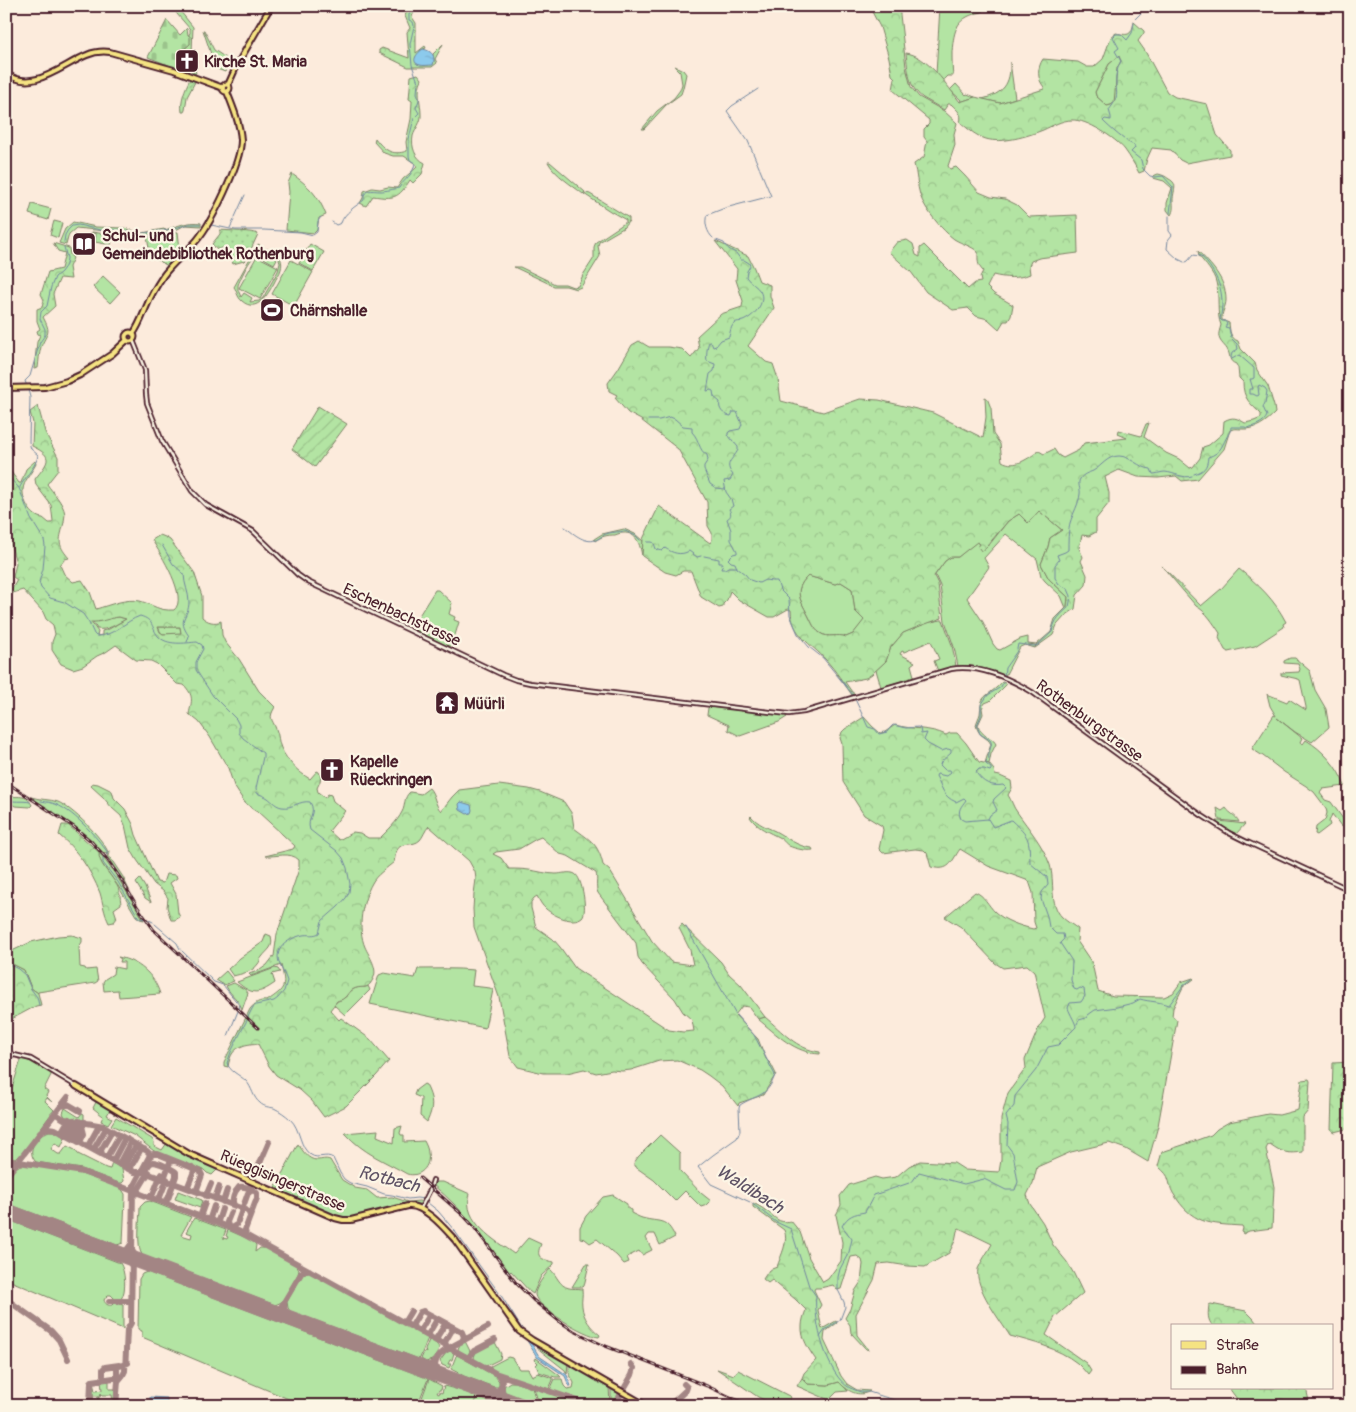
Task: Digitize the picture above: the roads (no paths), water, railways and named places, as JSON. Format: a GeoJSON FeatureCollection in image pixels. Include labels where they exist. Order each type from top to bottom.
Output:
{"type":"FeatureCollection","features":[{"type":"Feature","properties":{"kind":"main road"},"geometry":{"type":"LineString","coordinates":[[127,340],[130,342],[133,340],[133,334],[141,322],[153,291],[162,277],[192,246],[213,216],[235,166],[240,152],[240,135],[228,92],[230,88],[228,85],[238,63],[271,6]]}},
{"type":"Feature","properties":{"kind":"main road"},"geometry":{"type":"LineString","coordinates":[[8,74],[24,80],[34,79],[56,71],[88,55],[110,52],[174,70],[223,88],[224,91],[228,92]]}},
{"type":"Feature","properties":{"kind":"main road"},"geometry":{"type":"LineString","coordinates":[[223,88],[225,85],[228,85]]}},
{"type":"Feature","properties":{"kind":"main road"},"geometry":{"type":"LineString","coordinates":[[127,340],[125,337],[126,333],[130,332],[133,334]]}},
{"type":"Feature","properties":{"kind":"main road"},"geometry":{"type":"LineString","coordinates":[[6,388],[26,388],[57,384],[80,375],[117,350],[127,340]]}},
{"type":"Feature","properties":{"kind":"main road","name":"Rüeggisingerstrasse"},"geometry":{"type":"LineString","coordinates":[[76,1086],[189,1154],[335,1218],[352,1220],[412,1205],[421,1208]]}},
{"type":"Feature","properties":{"kind":"main road"},"geometry":{"type":"LineString","coordinates":[[421,1208],[455,1240],[519,1331],[647,1406]]}},
{"type":"Feature","properties":{"kind":"street","name":"Eschenbachstrasse"},"geometry":{"type":"LineString","coordinates":[[133,340],[145,370],[147,403],[162,441],[192,491],[206,505],[253,531],[298,575],[310,583],[516,680],[716,706],[794,713]]}},
{"type":"Feature","properties":{"kind":"street","name":"Rothenburgstrasse"},"geometry":{"type":"LineString","coordinates":[[794,713],[815,709],[951,669],[965,667],[980,669],[1011,681],[1032,692],[1200,815],[1223,829],[1261,849],[1350,890]]}},
{"type":"Feature","properties":{"kind":"street","name":"Rüeggisingerstrasse"},"geometry":{"type":"LineString","coordinates":[[6,1053],[31,1058],[76,1086]]}},
{"type":"Feature","properties":{"kind":"street"},"geometry":{"type":"LineString","coordinates":[[421,1208],[432,1180]]}},
{"type":"Feature","properties":{"kind":"water"},"geometry":{"type":"Polygon","coordinates":[[[423,49],[433,54],[433,65],[421,65],[415,62],[417,55],[423,49]]]}},
{"type":"Feature","properties":{"kind":"water"},"geometry":{"type":"Polygon","coordinates":[[[461,802],[471,805],[471,813],[467,814],[460,810],[459,804],[461,802]]]}},
{"type":"Feature","properties":{"kind":"water"},"geometry":{"type":"Polygon","coordinates":[[[526,1339],[530,1341],[539,1356],[567,1375],[571,1386],[569,1386],[565,1376],[537,1357],[526,1339]]]}},
{"type":"Feature","properties":{"kind":"water"},"geometry":{"type":"Polygon","coordinates":[[[150,1397],[167,1398],[167,1404],[150,1402],[150,1397]]]}},
{"type":"Feature","properties":{"kind":"waterway"},"geometry":{"type":"LineString","coordinates":[[332,222],[336,225],[341,223],[347,213],[364,200],[364,195],[367,191],[399,188],[411,174],[414,167],[415,163],[410,160],[409,156],[409,139],[414,118],[419,113],[416,108],[419,100],[417,93],[418,82],[412,65],[410,44],[414,26],[413,22],[409,20],[412,6]]}},
{"type":"Feature","properties":{"kind":"waterway"},"geometry":{"type":"LineString","coordinates":[[1134,20],[1141,13],[1139,6]]}},
{"type":"Feature","properties":{"kind":"waterway"},"geometry":{"type":"LineString","coordinates":[[1134,23],[1132,33],[1127,40],[1121,34],[1116,34],[1113,37],[1119,48],[1115,51],[1121,61],[1116,74],[1117,94],[1109,110],[1111,120],[1105,119],[1103,121],[1134,145],[1135,148],[1131,152],[1141,160],[1143,169],[1150,176],[1163,176],[1173,187],[1170,213]]}},
{"type":"Feature","properties":{"kind":"waterway"},"geometry":{"type":"LineString","coordinates":[[713,238],[707,227],[707,215],[725,208],[771,196],[748,141],[727,111],[758,89]]}},
{"type":"Feature","properties":{"kind":"waterway"},"geometry":{"type":"LineString","coordinates":[[235,217],[245,195]]}},
{"type":"Feature","properties":{"kind":"waterway"},"geometry":{"type":"LineString","coordinates":[[1169,216],[1169,231],[1172,235],[1168,240],[1167,249],[1184,262]]}},
{"type":"Feature","properties":{"kind":"waterway"},"geometry":{"type":"LineString","coordinates":[[211,225],[235,230],[301,232],[313,235],[317,232],[318,221],[321,217]]}},
{"type":"Feature","properties":{"kind":"waterway"},"geometry":{"type":"LineString","coordinates":[[230,228],[234,220]]}},
{"type":"Feature","properties":{"kind":"waterway"},"geometry":{"type":"LineString","coordinates":[[64,242],[68,230],[72,226],[78,225],[100,230],[122,230],[138,234],[168,230],[189,224],[200,224]]}},
{"type":"Feature","properties":{"kind":"waterway"},"geometry":{"type":"LineString","coordinates":[[716,240],[724,243],[741,260],[749,263],[750,266],[746,277],[759,289],[762,296],[760,305],[755,313],[747,319],[734,324],[729,337],[721,340],[716,346],[713,347],[711,342],[709,342],[707,349],[707,361],[715,364],[714,371],[710,374],[707,391],[713,391],[714,397],[720,402],[720,409],[723,413],[731,416],[733,412],[737,412],[742,424],[740,429],[728,433],[738,447],[729,464],[733,475],[730,480],[724,481],[726,492],[733,506],[729,509],[731,514],[727,519],[731,530],[731,540],[737,551],[728,559],[735,563],[737,568],[750,580],[759,583],[765,580],[777,581],[780,590],[789,599],[790,615],[798,634],[809,647],[823,658],[853,695]]}},
{"type":"Feature","properties":{"kind":"waterway"},"geometry":{"type":"LineString","coordinates":[[27,386],[25,381],[30,376],[40,342],[45,335],[45,329],[40,319],[41,312],[47,306],[55,277],[66,265],[67,258],[64,247]]}},
{"type":"Feature","properties":{"kind":"waterway"},"geometry":{"type":"LineString","coordinates":[[1186,262],[1193,255],[1201,256],[1212,270],[1221,293],[1222,310],[1220,319],[1225,321],[1227,324],[1225,327],[1229,328],[1231,338],[1237,344],[1238,349],[1232,353],[1231,357],[1232,359],[1239,355],[1254,368],[1254,378],[1250,379],[1253,389],[1249,389],[1249,394],[1259,395],[1259,385],[1267,391],[1263,407],[1267,416],[1264,421],[1247,428],[1231,427],[1231,431],[1219,451],[1208,457],[1207,464],[1203,470],[1194,474]]}},
{"type":"Feature","properties":{"kind":"waterway"},"geometry":{"type":"LineString","coordinates":[[20,487],[33,467],[38,455],[31,449],[29,442],[30,397],[28,390]]}},
{"type":"Feature","properties":{"kind":"waterway"},"geometry":{"type":"LineString","coordinates":[[648,420],[670,417],[683,426],[692,427],[692,432],[707,455],[708,460],[704,470],[710,484],[716,488],[725,489]]}},
{"type":"Feature","properties":{"kind":"waterway"},"geometry":{"type":"LineString","coordinates":[[1017,649],[1018,644],[1038,645],[1052,632],[1056,621],[1069,607],[1071,596],[1068,589],[1059,584],[1055,578],[1055,565],[1059,560],[1057,555],[1068,550],[1070,523],[1080,492],[1079,481],[1083,476],[1115,456],[1127,458],[1142,467],[1151,469],[1153,474],[1165,472],[1192,476]]}},
{"type":"Feature","properties":{"kind":"waterway","name":"Rotbach"},"geometry":{"type":"LineString","coordinates":[[6,474],[19,488],[31,519],[44,540],[43,569],[39,582],[41,588],[50,598],[64,602],[83,614],[96,636],[108,634],[140,616],[148,620],[158,636],[166,641],[176,643],[197,642],[202,645],[203,649],[196,662],[196,670],[213,696],[236,719],[239,725],[239,733],[243,738],[263,753],[256,788],[257,793],[282,807],[310,802],[312,806],[309,822],[310,830],[343,858],[350,884],[346,898],[322,921],[319,933],[298,936],[284,944],[278,957],[287,981],[284,991],[274,1001],[253,1007],[248,1017]]}},
{"type":"Feature","properties":{"kind":"waterway"},"geometry":{"type":"LineString","coordinates":[[565,527],[580,538],[589,541],[598,539],[607,533],[625,531],[640,540]]}},
{"type":"Feature","properties":{"kind":"waterway"},"geometry":{"type":"LineString","coordinates":[[645,540],[654,543],[656,549],[662,551],[665,548],[677,553],[689,551],[697,557],[701,556]]}},
{"type":"Feature","properties":{"kind":"waterway"},"geometry":{"type":"LineString","coordinates":[[162,545],[173,564],[184,574],[189,602],[183,622],[189,636],[187,642]]}},
{"type":"Feature","properties":{"kind":"waterway"},"geometry":{"type":"LineString","coordinates":[[704,556],[719,559],[719,563],[723,563],[721,569],[737,567]]}},
{"type":"Feature","properties":{"kind":"waterway"},"geometry":{"type":"LineString","coordinates":[[1004,676],[1005,668],[1017,651]]}},
{"type":"Feature","properties":{"kind":"waterway"},"geometry":{"type":"LineString","coordinates":[[988,819],[997,810],[993,802],[994,799],[1006,788],[1003,785],[988,783],[981,779],[976,772],[979,769],[991,770],[986,764],[989,759],[991,742],[980,734],[977,725],[981,716],[981,705],[988,695],[1001,687],[1003,683]]}},
{"type":"Feature","properties":{"kind":"waterway"},"geometry":{"type":"LineString","coordinates":[[820,1337],[825,1330],[840,1320],[845,1307],[838,1290],[838,1277],[849,1252],[852,1239],[842,1226],[847,1219],[858,1213],[865,1212],[874,1195],[912,1182],[919,1172],[964,1184],[984,1179],[1006,1190],[1015,1190],[1018,1182],[1013,1153],[1007,1145],[1008,1124],[1006,1116],[1014,1106],[1015,1096],[1036,1070],[1048,1047],[1058,1045],[1076,1027],[1068,1008],[1070,1003],[1081,1002],[1085,996],[1084,989],[1074,989],[1071,980],[1072,961],[1060,943],[1064,939],[1063,934],[1056,934],[1049,927],[1041,899],[1042,892],[1048,885],[1047,877],[1030,863],[1029,843],[1022,831],[1011,820],[993,827],[988,819],[965,821],[961,819],[961,807],[966,800],[964,798],[956,802],[951,800],[943,791],[936,776],[937,774],[946,776],[951,772],[950,770],[945,770],[940,765],[951,753],[951,750],[941,751],[928,744],[924,740],[927,733],[921,734],[918,727],[906,728],[893,725],[887,732],[879,734],[875,729],[868,727],[855,699]]}},
{"type":"Feature","properties":{"kind":"waterway"},"geometry":{"type":"LineString","coordinates":[[6,799],[30,802]]}},
{"type":"Feature","properties":{"kind":"waterway"},"geometry":{"type":"LineString","coordinates":[[41,801],[59,806],[90,831],[108,853],[103,858],[103,863],[118,882],[139,918],[153,922]]}},
{"type":"Feature","properties":{"kind":"waterway"},"geometry":{"type":"LineString","coordinates":[[155,924],[177,943],[180,949]]}},
{"type":"Feature","properties":{"kind":"waterway","name":"Waldibach"},"geometry":{"type":"LineString","coordinates":[[686,927],[736,1015],[754,1035],[775,1075],[765,1092],[740,1105],[740,1131],[737,1138],[698,1167],[711,1184],[750,1202],[776,1222],[791,1229],[809,1286],[816,1296],[817,1319],[823,1346],[828,1360],[842,1382],[860,1392],[871,1392],[917,1406]]}},
{"type":"Feature","properties":{"kind":"waterway"},"geometry":{"type":"LineString","coordinates":[[182,951],[214,982],[223,985],[240,1006],[228,1036]]}},
{"type":"Feature","properties":{"kind":"waterway"},"geometry":{"type":"LineString","coordinates":[[6,963],[25,975],[37,997],[39,1005]]}},
{"type":"Feature","properties":{"kind":"waterway"},"geometry":{"type":"LineString","coordinates":[[1077,1024],[1079,1020],[1086,1018],[1095,1010],[1117,1007],[1140,999],[1169,1005],[1183,986],[1192,979]]}},
{"type":"Feature","properties":{"kind":"waterway","name":"Rotbach"},"geometry":{"type":"LineString","coordinates":[[247,1020],[227,1063],[232,1071],[248,1083],[258,1101],[267,1107],[274,1108],[283,1113],[294,1123],[307,1152],[316,1157],[328,1156],[333,1158],[344,1179],[350,1183],[384,1194],[408,1199],[423,1199],[438,1211],[502,1297],[524,1332]]}},
{"type":"Feature","properties":{"kind":"railway"},"geometry":{"type":"LineString","coordinates":[[6,782],[74,827],[91,841],[121,879],[154,930],[258,1028]]}},
{"type":"Feature","properties":{"kind":"railway"},"geometry":{"type":"LineString","coordinates":[[420,1178],[464,1216],[516,1283],[559,1321],[574,1331],[603,1345],[707,1386],[750,1406]]}},
{"type":"Feature","properties":{"kind":"place","name":"Kirche St. Maria"},"geometry":{"type":"Point","coordinates":[187,61]}},
{"type":"Feature","properties":{"kind":"place","name":"Schul- und Gemeindebibliothek Rothenburg"},"geometry":{"type":"Point","coordinates":[84,244]}},
{"type":"Feature","properties":{"kind":"place","name":"Chärnshalle"},"geometry":{"type":"Point","coordinates":[272,310]}},
{"type":"Feature","properties":{"kind":"place","name":"Müürli"},"geometry":{"type":"Point","coordinates":[447,703]}},
{"type":"Feature","properties":{"kind":"place","name":"Kapelle Rüeckringen"},"geometry":{"type":"Point","coordinates":[332,770]}}]}
